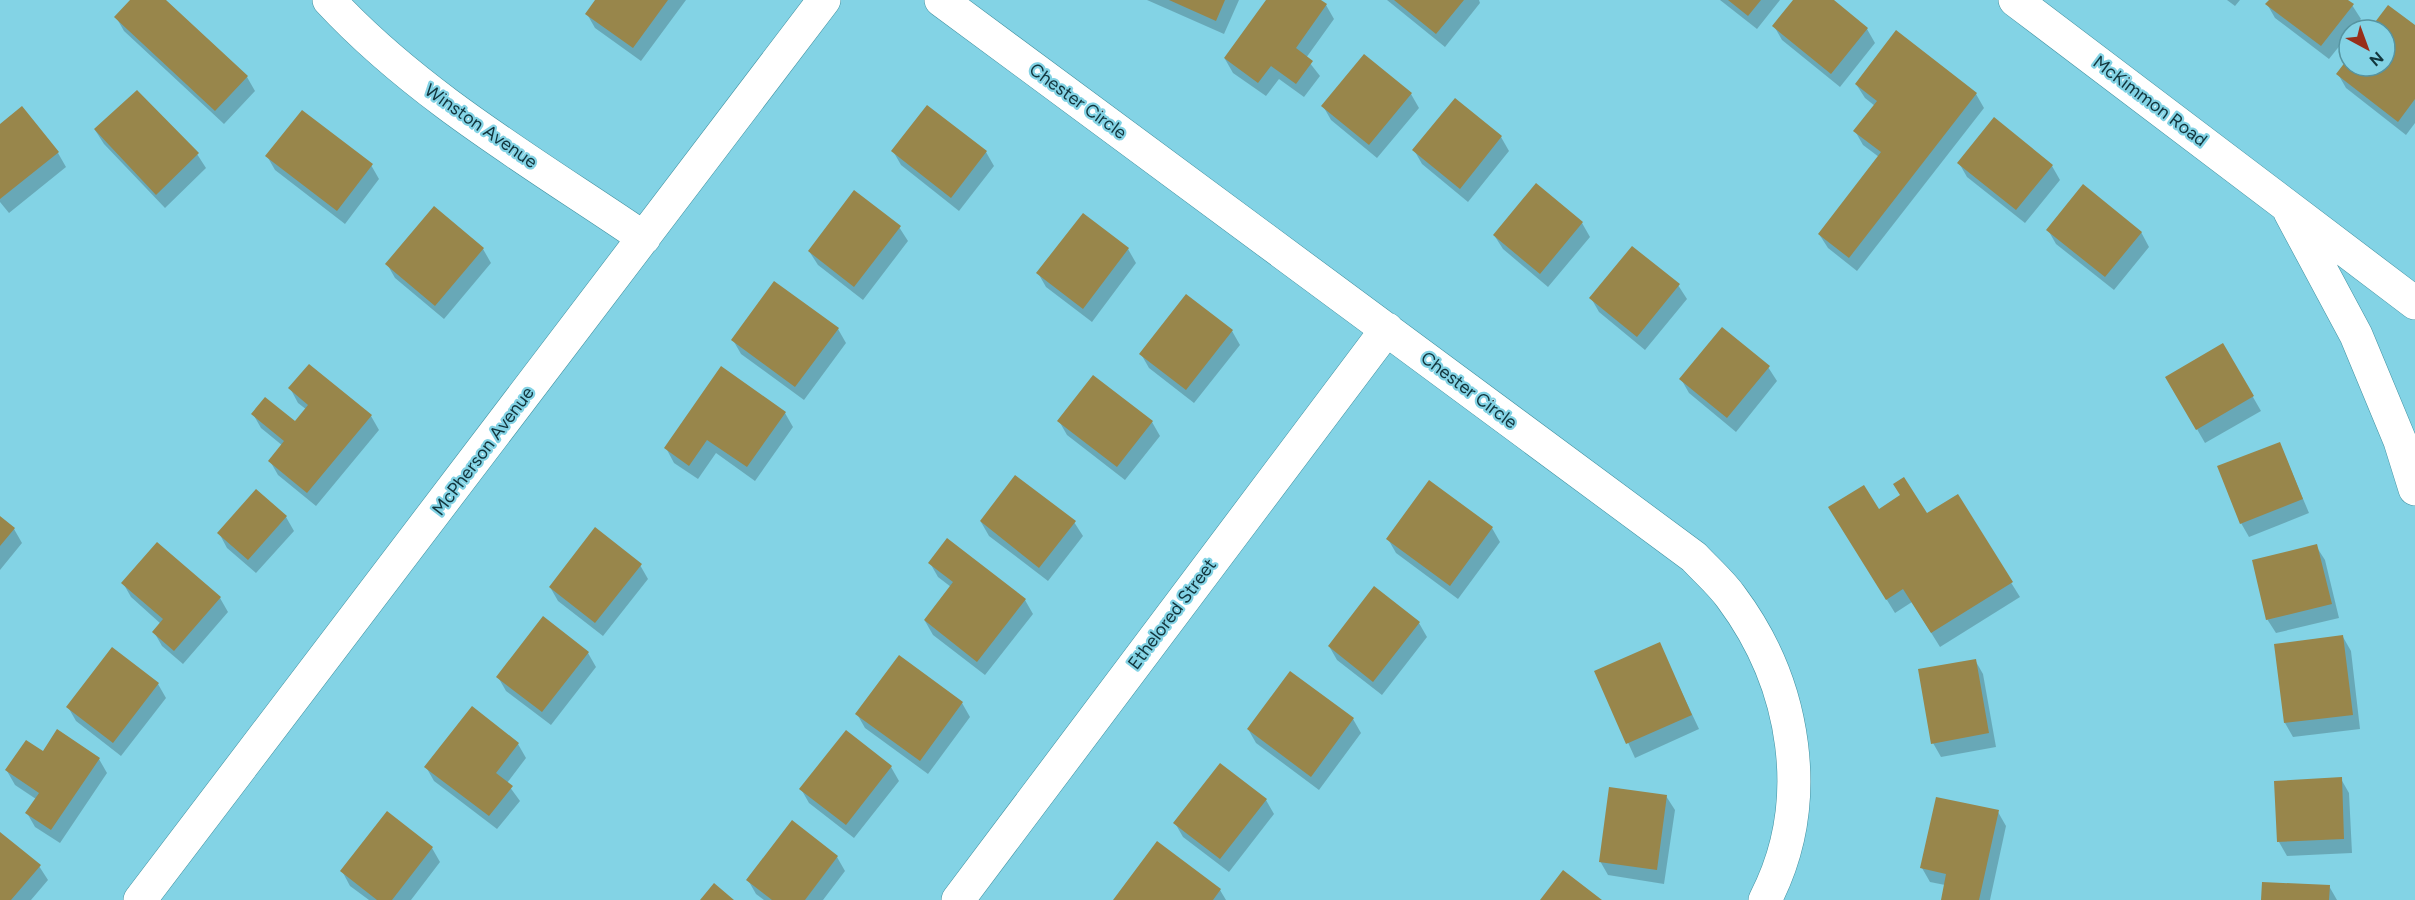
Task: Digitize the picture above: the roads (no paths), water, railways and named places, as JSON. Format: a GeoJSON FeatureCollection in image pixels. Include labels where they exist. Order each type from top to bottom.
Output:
{"type":"FeatureCollection","features":[{"type":"Feature","properties":{"kind":"street","name":"Winston Avenue"},"geometry":{"type":"LineString","coordinates":[[329,0],[398,64],[440,98],[644,238]]}},
{"type":"Feature","properties":{"kind":"street","name":"McPherson Avenue"},"geometry":{"type":"LineString","coordinates":[[140,900],[824,0]]}},
{"type":"Feature","properties":{"kind":"street","name":"Chester Circle"},"geometry":{"type":"LineString","coordinates":[[941,0],[1694,557],[1731,596],[1760,641],[1781,691],[1792,743],[1794,797],[1792,824],[1778,876],[1765,900]]}},
{"type":"Feature","properties":{"kind":"street","name":"McKimmon Road"},"geometry":{"type":"LineString","coordinates":[[2015,0],[2415,303]]}},
{"type":"Feature","properties":{"kind":"street","name":"McKimmon Road"},"geometry":{"type":"LineString","coordinates":[[2284,202],[2356,335],[2400,441],[2415,489]]}},
{"type":"Feature","properties":{"kind":"street","name":"Ethelored Street"},"geometry":{"type":"LineString","coordinates":[[958,900],[1387,329]]}}]}
